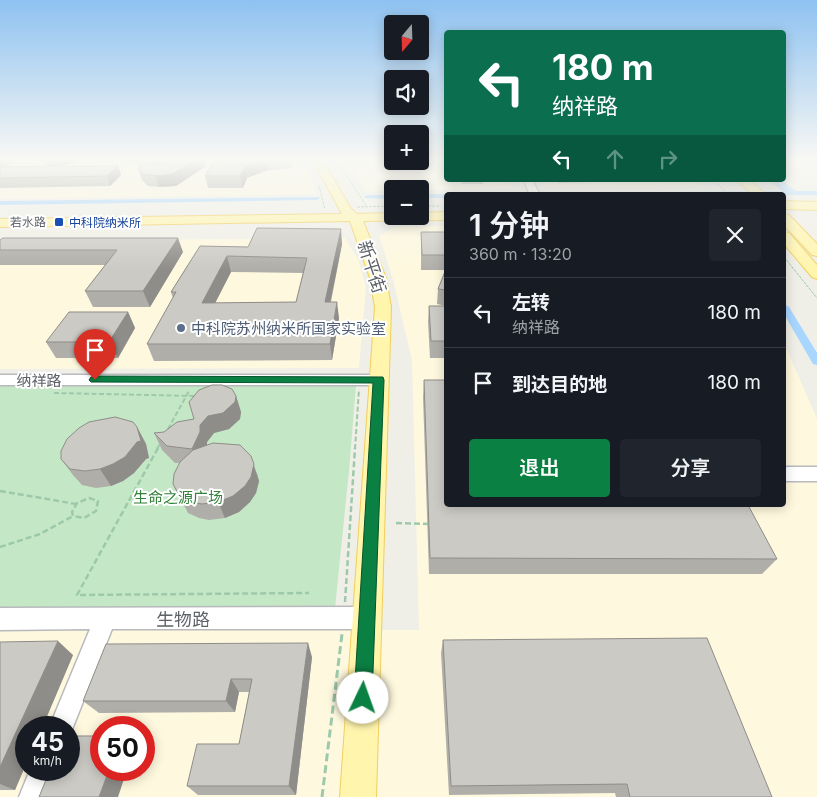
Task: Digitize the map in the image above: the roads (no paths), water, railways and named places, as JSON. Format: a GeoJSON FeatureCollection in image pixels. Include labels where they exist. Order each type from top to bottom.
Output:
{"type":"FeatureCollection","features":[{"type":"Feature","properties":{"kind":"main road","name":"新平街"},"geometry":{"type":"LineString","coordinates":[[345,196],[357,213]]}},
{"type":"Feature","properties":{"kind":"main road","name":"新平街"},"geometry":{"type":"LineString","coordinates":[[349,196],[357,213],[378,278],[383,307],[369,380],[355,618],[358,797]]}},
{"type":"Feature","properties":{"kind":"main road"},"geometry":{"type":"LineString","coordinates":[[786,204],[817,206]]}},
{"type":"Feature","properties":{"kind":"main road"},"geometry":{"type":"LineString","coordinates":[[429,210],[444,210]]}},
{"type":"Feature","properties":{"kind":"main road","name":"若水路"},"geometry":{"type":"LineString","coordinates":[[0,223],[444,210]]}},
{"type":"Feature","properties":{"kind":"main road","name":"若水路"},"geometry":{"type":"LineString","coordinates":[[0,218],[357,213],[384,211]]}},
{"type":"Feature","properties":{"kind":"main road"},"geometry":{"type":"LineString","coordinates":[[786,212],[817,212]]}},
{"type":"Feature","properties":{"kind":"main road"},"geometry":{"type":"LineString","coordinates":[[786,220],[817,252]]}},
{"type":"Feature","properties":{"kind":"main road"},"geometry":{"type":"LineString","coordinates":[[786,238],[817,274]]}},
{"type":"Feature","properties":{"kind":"street","name":"纳祥路"},"geometry":{"type":"LineString","coordinates":[[0,380],[369,380]]}},
{"type":"Feature","properties":{"kind":"street"},"geometry":{"type":"LineString","coordinates":[[786,474],[817,474]]}},
{"type":"Feature","properties":{"kind":"street","name":"生物路"},"geometry":{"type":"LineString","coordinates":[[0,619],[355,618]]}},
{"type":"Feature","properties":{"kind":"street"},"geometry":{"type":"LineString","coordinates":[[66,716],[105,619]]}},
{"type":"Feature","properties":{"kind":"street"},"geometry":{"type":"LineString","coordinates":[[32,797],[39,781]]}},
{"type":"Feature","properties":{"kind":"waterway"},"geometry":{"type":"LineString","coordinates":[[367,197],[384,197]]}},
{"type":"Feature","properties":{"kind":"waterway"},"geometry":{"type":"LineString","coordinates":[[0,203],[317,198]]}},
{"type":"Feature","properties":{"kind":"waterway"},"geometry":{"type":"LineString","coordinates":[[786,310],[817,362]]}},
{"type":"Feature","properties":{"kind":"place","name":"中科院纳米所"},"geometry":{"type":"Point","coordinates":[59,222]}},
{"type":"Feature","properties":{"kind":"place","name":"中科院苏州纳米所国家实验室"},"geometry":{"type":"Point","coordinates":[181,328]}},
{"type":"Feature","properties":{"kind":"park label","name":"生命之源广场"},"geometry":{"type":"Point","coordinates":[178,497]}}]}
